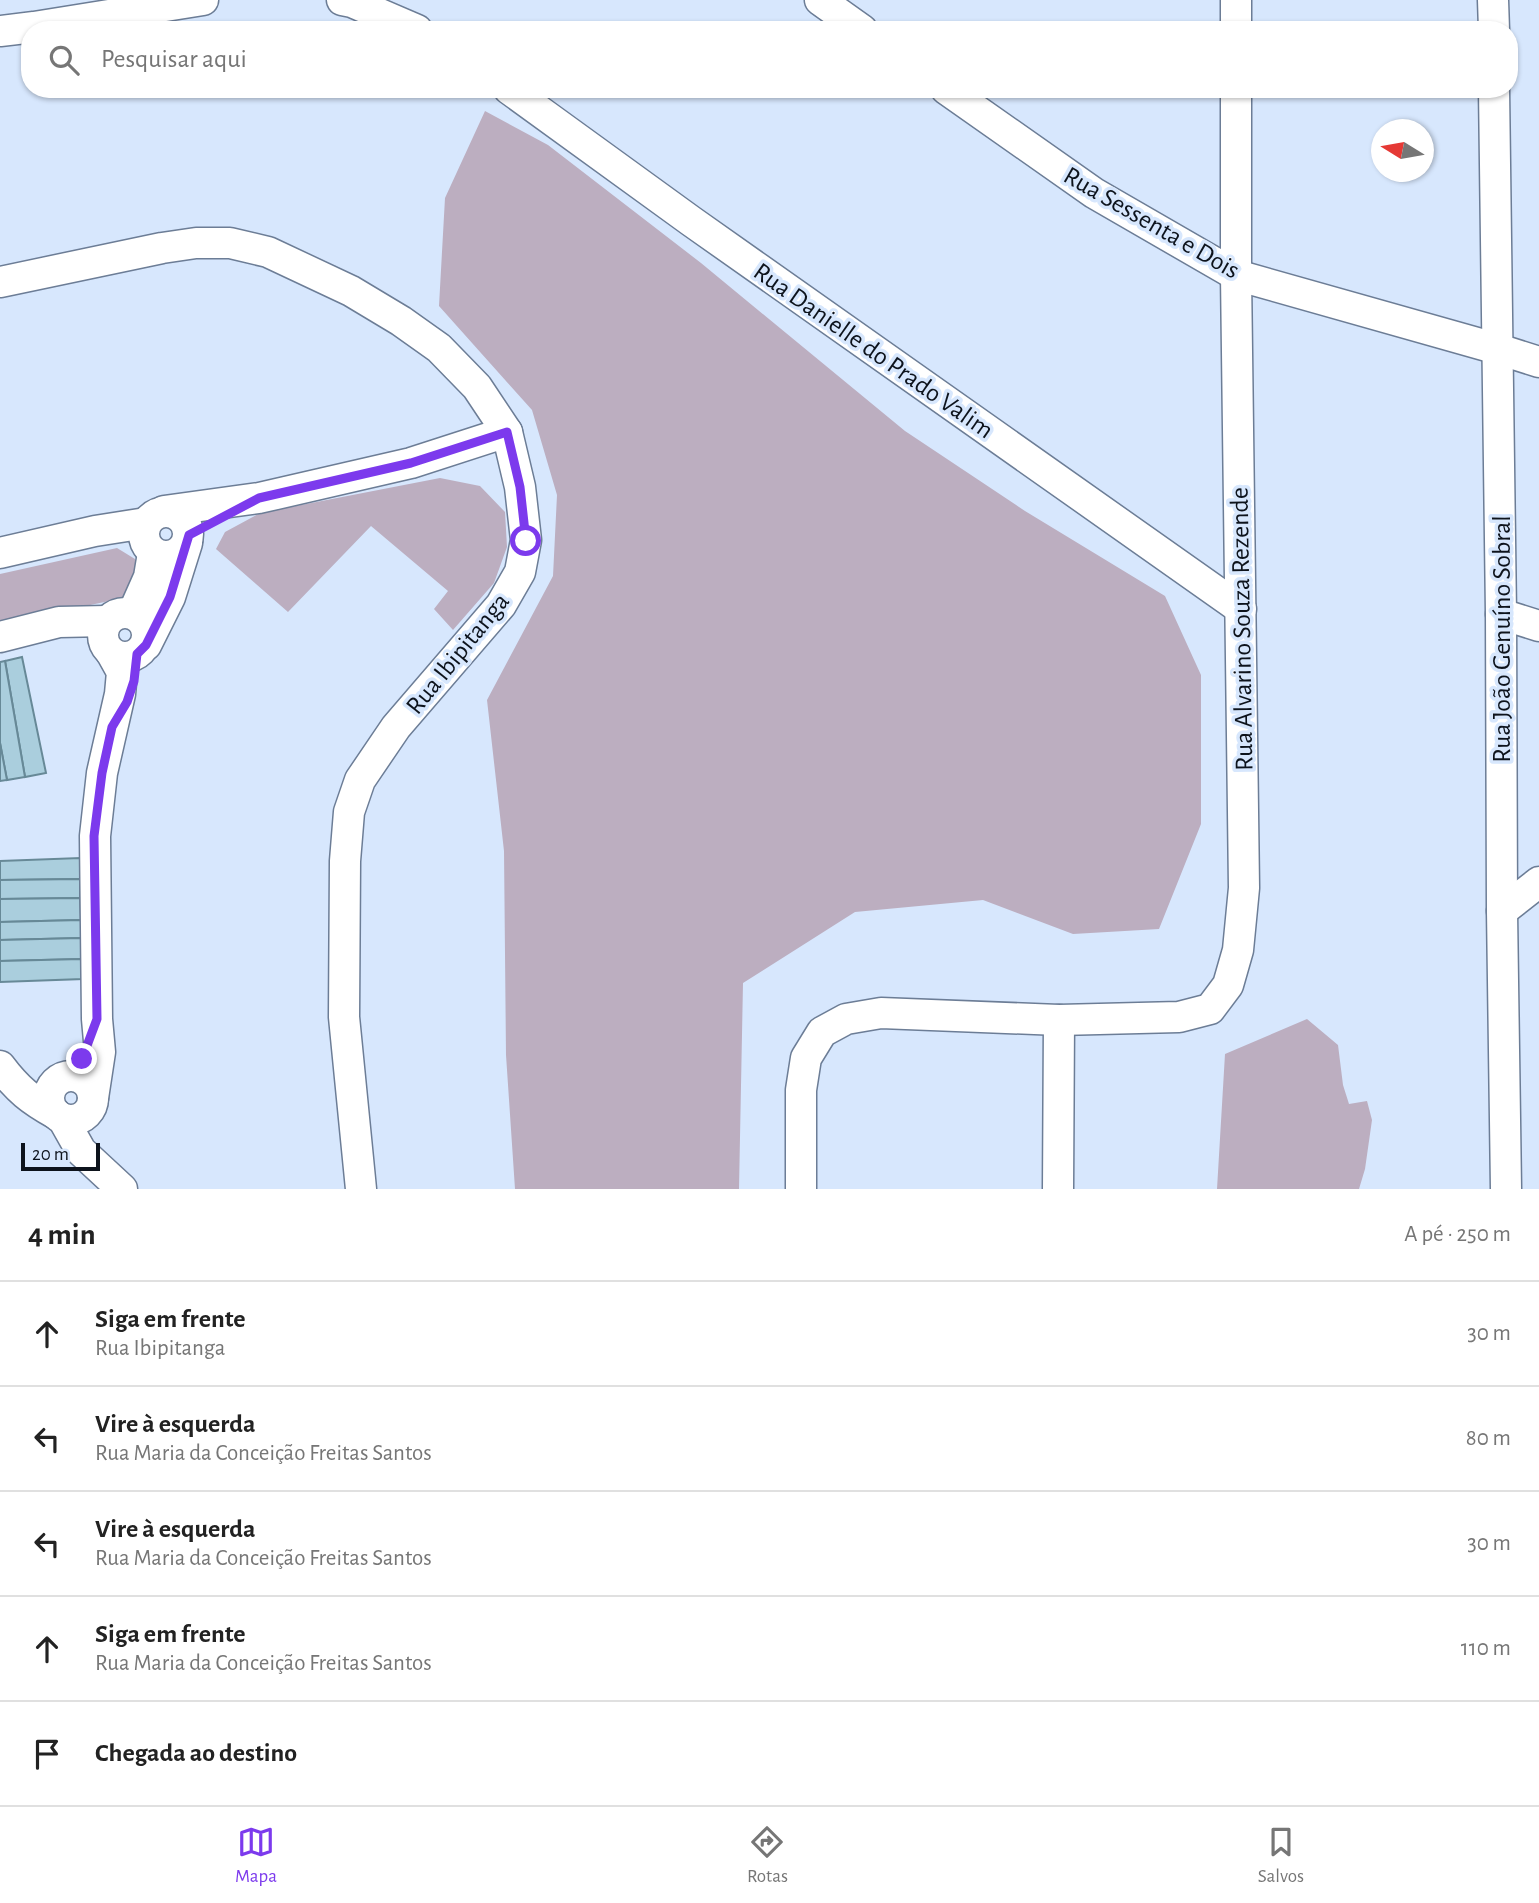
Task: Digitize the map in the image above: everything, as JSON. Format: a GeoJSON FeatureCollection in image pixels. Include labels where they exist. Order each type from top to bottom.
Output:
{"type":"FeatureCollection","features":[{"type":"Feature","properties":{"kind":"street"},"geometry":{"type":"LineString","coordinates":[[72,21],[203,0]]}},
{"type":"Feature","properties":{"kind":"street"},"geometry":{"type":"LineString","coordinates":[[342,0],[396,21]]}},
{"type":"Feature","properties":{"kind":"street"},"geometry":{"type":"LineString","coordinates":[[820,0],[849,21]]}},
{"type":"Feature","properties":{"kind":"street"},"geometry":{"type":"LineString","coordinates":[[1236,0],[1236,21]]}},
{"type":"Feature","properties":{"kind":"street"},"geometry":{"type":"LineString","coordinates":[[1493,0],[1494,21]]}},
{"type":"Feature","properties":{"kind":"street"},"geometry":{"type":"LineString","coordinates":[[0,31],[21,29]]}},
{"type":"Feature","properties":{"kind":"street","name":"Rua Danielle do Prado Valim"},"geometry":{"type":"LineString","coordinates":[[521,98],[1241,609]]}},
{"type":"Feature","properties":{"kind":"street","name":"Rua Sessenta e Dois"},"geometry":{"type":"LineString","coordinates":[[959,98],[1094,193],[1236,275],[1539,362]]}},
{"type":"Feature","properties":{"kind":"street","name":"Rua Alvarino Souza Rezende"},"geometry":{"type":"LineString","coordinates":[[801,1189],[801,1090],[806,1058],[822,1032],[846,1019],[881,1013],[1059,1020],[1179,1017],[1210,1009],[1228,985],[1238,950],[1244,888],[1236,98]]}},
{"type":"Feature","properties":{"kind":"street","name":"Rua João Genuíno Sobral"},"geometry":{"type":"LineString","coordinates":[[1494,98],[1506,1189]]}},
{"type":"Feature","properties":{"kind":"street","name":"Rua Ibipitanga"},"geometry":{"type":"LineString","coordinates":[[0,282],[196,243],[230,243],[268,252],[351,292],[401,321],[439,348],[477,387],[507,432],[520,487],[526,541],[520,572],[501,605],[396,727],[360,780],[349,812],[345,862],[344,1017],[361,1189]]}},
{"type":"Feature","properties":{"kind":"street"},"geometry":{"type":"LineString","coordinates":[[0,553],[95,531],[152,532],[259,498],[411,463],[507,432]]}},
{"type":"Feature","properties":{"kind":"street"},"geometry":{"type":"LineString","coordinates":[[152,532],[166,557],[178,553],[188,539],[259,498]]}},
{"type":"Feature","properties":{"kind":"street"},"geometry":{"type":"LineString","coordinates":[[119,1186],[81,1151],[75,1111],[100,1052],[94,836],[102,773],[120,694],[123,638],[149,577],[152,532],[173,512],[187,525],[188,539],[170,597],[123,638]]}},
{"type":"Feature","properties":{"kind":"street"},"geometry":{"type":"LineString","coordinates":[[1501,614],[1539,626]]}},
{"type":"Feature","properties":{"kind":"street"},"geometry":{"type":"LineString","coordinates":[[0,636],[59,622],[123,638]]}},
{"type":"Feature","properties":{"kind":"street"},"geometry":{"type":"LineString","coordinates":[[1502,911],[1539,881]]}},
{"type":"Feature","properties":{"kind":"street"},"geometry":{"type":"LineString","coordinates":[[75,1111],[50,1105],[49,1094],[58,1081],[82,1059],[97,1019]]}},
{"type":"Feature","properties":{"kind":"street"},"geometry":{"type":"LineString","coordinates":[[1058,1189],[1059,1020]]}},
{"type":"Feature","properties":{"kind":"street"},"geometry":{"type":"LineString","coordinates":[[0,1061],[58,1081],[74,1076],[84,1079],[91,1088],[75,1111]]}},
{"type":"Feature","properties":{"kind":"street"},"geometry":{"type":"LineString","coordinates":[[0,1066],[14,1085],[32,1101],[75,1111]]}},
{"type":"Feature","properties":{"kind":"shaded area"},"geometry":{"type":"Polygon","coordinates":[[[485,111],[548,145],[701,263],[905,431],[1025,511],[1165,596],[1201,675],[1201,824],[1159,929],[1073,934],[983,900],[855,912],[743,983],[739,1189],[515,1189],[506,1055],[504,851],[487,700],[553,576],[557,495],[532,410],[439,306],[445,198],[485,111]]]}},
{"type":"Feature","properties":{"kind":"shaded area"},"geometry":{"type":"Polygon","coordinates":[[[440,478],[480,486],[505,512],[507,547],[494,583],[453,630],[434,609],[448,591],[371,526],[288,612],[216,549],[225,532],[260,513],[440,478]]]}},
{"type":"Feature","properties":{"kind":"shaded area"},"geometry":{"type":"Polygon","coordinates":[[[117,548],[135,559],[137,594],[0,624],[0,574],[117,548]]]}},
{"type":"Feature","properties":{"kind":"shaded area"},"geometry":{"type":"Polygon","coordinates":[[[1307,1019],[1338,1045],[1343,1085],[1349,1104],[1367,1101],[1372,1120],[1365,1169],[1359,1189],[1217,1189],[1225,1054],[1307,1019]]]}},
{"type":"Feature","properties":{"kind":"building"},"geometry":{"type":"Polygon","coordinates":[[[22,657],[46,773],[25,777],[5,661],[22,657]]]}},
{"type":"Feature","properties":{"kind":"building"},"geometry":{"type":"Polygon","coordinates":[[[5,661],[25,777],[7,780],[0,743],[0,662],[5,661]]]}},
{"type":"Feature","properties":{"kind":"building"},"geometry":{"type":"Polygon","coordinates":[[[0,743],[7,780],[0,781],[0,743]]]}},
{"type":"Feature","properties":{"kind":"building"},"geometry":{"type":"Polygon","coordinates":[[[80,858],[80,879],[0,880],[0,861],[80,858]]]}},
{"type":"Feature","properties":{"kind":"building"},"geometry":{"type":"Polygon","coordinates":[[[80,879],[80,898],[0,899],[0,880],[80,879]]]}},
{"type":"Feature","properties":{"kind":"building"},"geometry":{"type":"Polygon","coordinates":[[[80,898],[81,920],[0,922],[0,899],[80,898]]]}},
{"type":"Feature","properties":{"kind":"building"},"geometry":{"type":"Polygon","coordinates":[[[81,920],[81,938],[0,940],[0,922],[81,920]]]}},
{"type":"Feature","properties":{"kind":"building"},"geometry":{"type":"Polygon","coordinates":[[[81,938],[82,959],[0,961],[0,940],[81,938]]]}},
{"type":"Feature","properties":{"kind":"building"},"geometry":{"type":"Polygon","coordinates":[[[82,959],[83,979],[0,982],[0,961],[82,959]]]}},
{"type":"Feature","properties":{"kind":"route"},"geometry":{"type":"LineString","coordinates":[[82,1059],[97,1019],[94,836],[102,773],[112,727],[127,702],[134,681],[137,654],[146,645],[170,597],[189,535],[259,498],[411,463],[507,432],[520,487],[526,541]]}}]}
